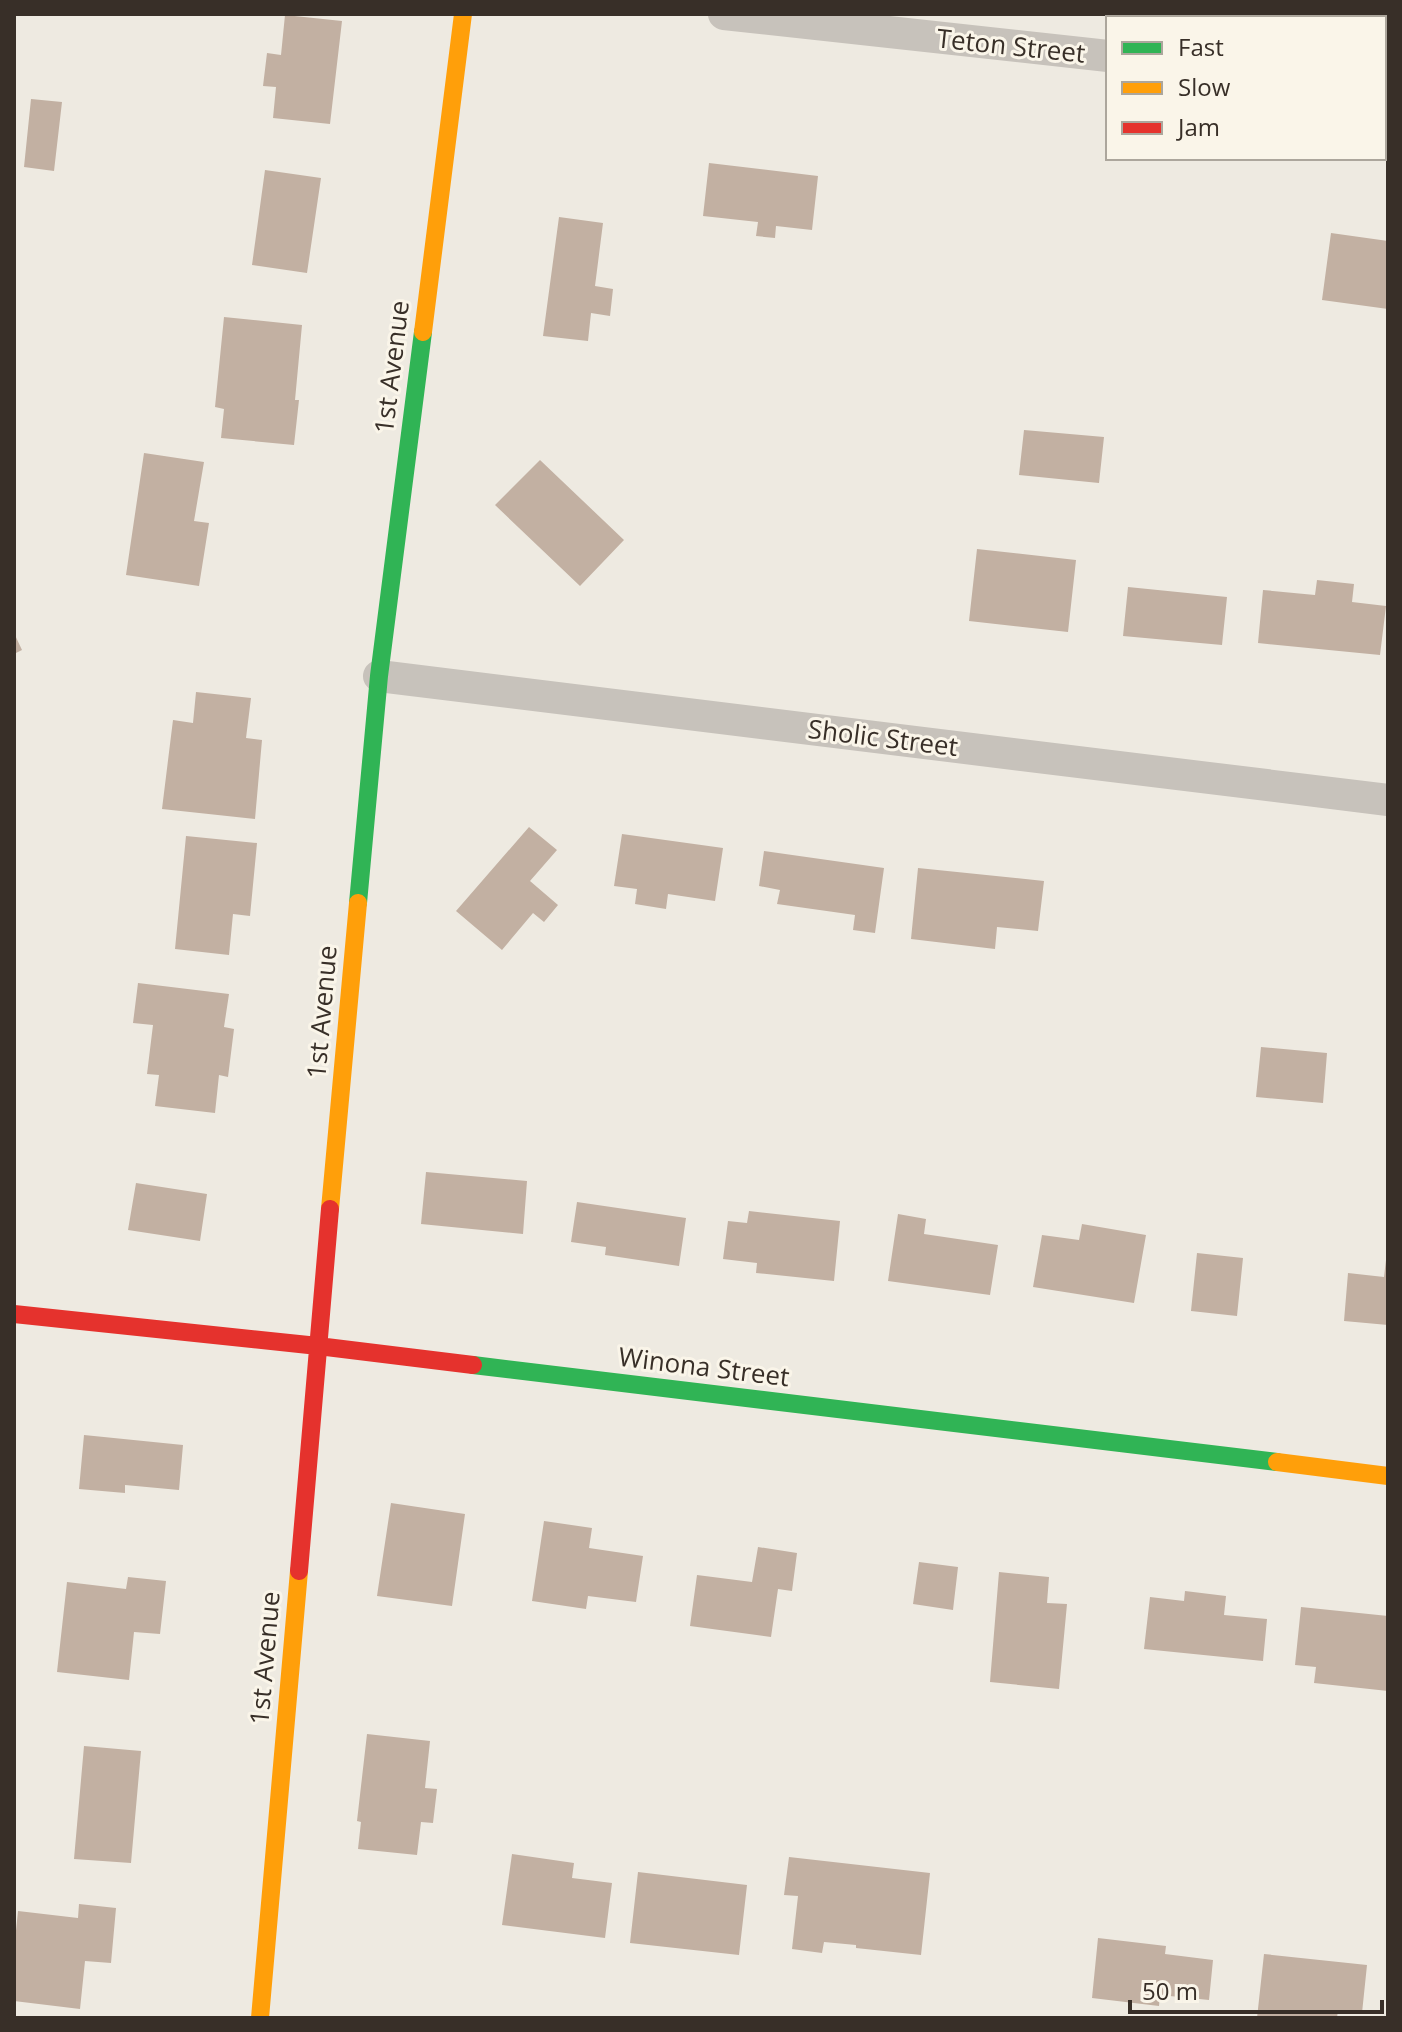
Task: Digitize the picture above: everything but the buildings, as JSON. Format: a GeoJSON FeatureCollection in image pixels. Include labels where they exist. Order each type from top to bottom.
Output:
{"type":"FeatureCollection","features":[{"type":"Feature","properties":{"kind":"street","name":"1st Avenue"},"geometry":{"type":"LineString","coordinates":[[260,2018],[379,676],[463,14]]}},
{"type":"Feature","properties":{"kind":"street","name":"Teton Street"},"geometry":{"type":"LineString","coordinates":[[724,14],[1106,56]]}},
{"type":"Feature","properties":{"kind":"street","name":"Sholic Street"},"geometry":{"type":"LineString","coordinates":[[379,676],[1388,800]]}},
{"type":"Feature","properties":{"kind":"street","name":"Winona Street"},"geometry":{"type":"LineString","coordinates":[[14,1314],[318,1346],[1388,1476]]}},
{"type":"Feature","properties":{"kind":"traffic: fast"},"geometry":{"type":"LineString","coordinates":[[358,903],[379,676],[423,332]]}},
{"type":"Feature","properties":{"kind":"traffic: fast"},"geometry":{"type":"LineString","coordinates":[[473,1365],[1277,1462]]}},
{"type":"Feature","properties":{"kind":"traffic: slow"},"geometry":{"type":"LineString","coordinates":[[423,332],[463,14]]}},
{"type":"Feature","properties":{"kind":"traffic: slow"},"geometry":{"type":"LineString","coordinates":[[330,1209],[358,903]]}},
{"type":"Feature","properties":{"kind":"traffic: slow"},"geometry":{"type":"LineString","coordinates":[[1277,1462],[1388,1476]]}},
{"type":"Feature","properties":{"kind":"traffic: slow"},"geometry":{"type":"LineString","coordinates":[[260,2018],[299,1571]]}},
{"type":"Feature","properties":{"kind":"traffic: jam"},"geometry":{"type":"LineString","coordinates":[[299,1571],[330,1209]]}},
{"type":"Feature","properties":{"kind":"traffic: jam"},"geometry":{"type":"LineString","coordinates":[[14,1314],[473,1365]]}}]}
